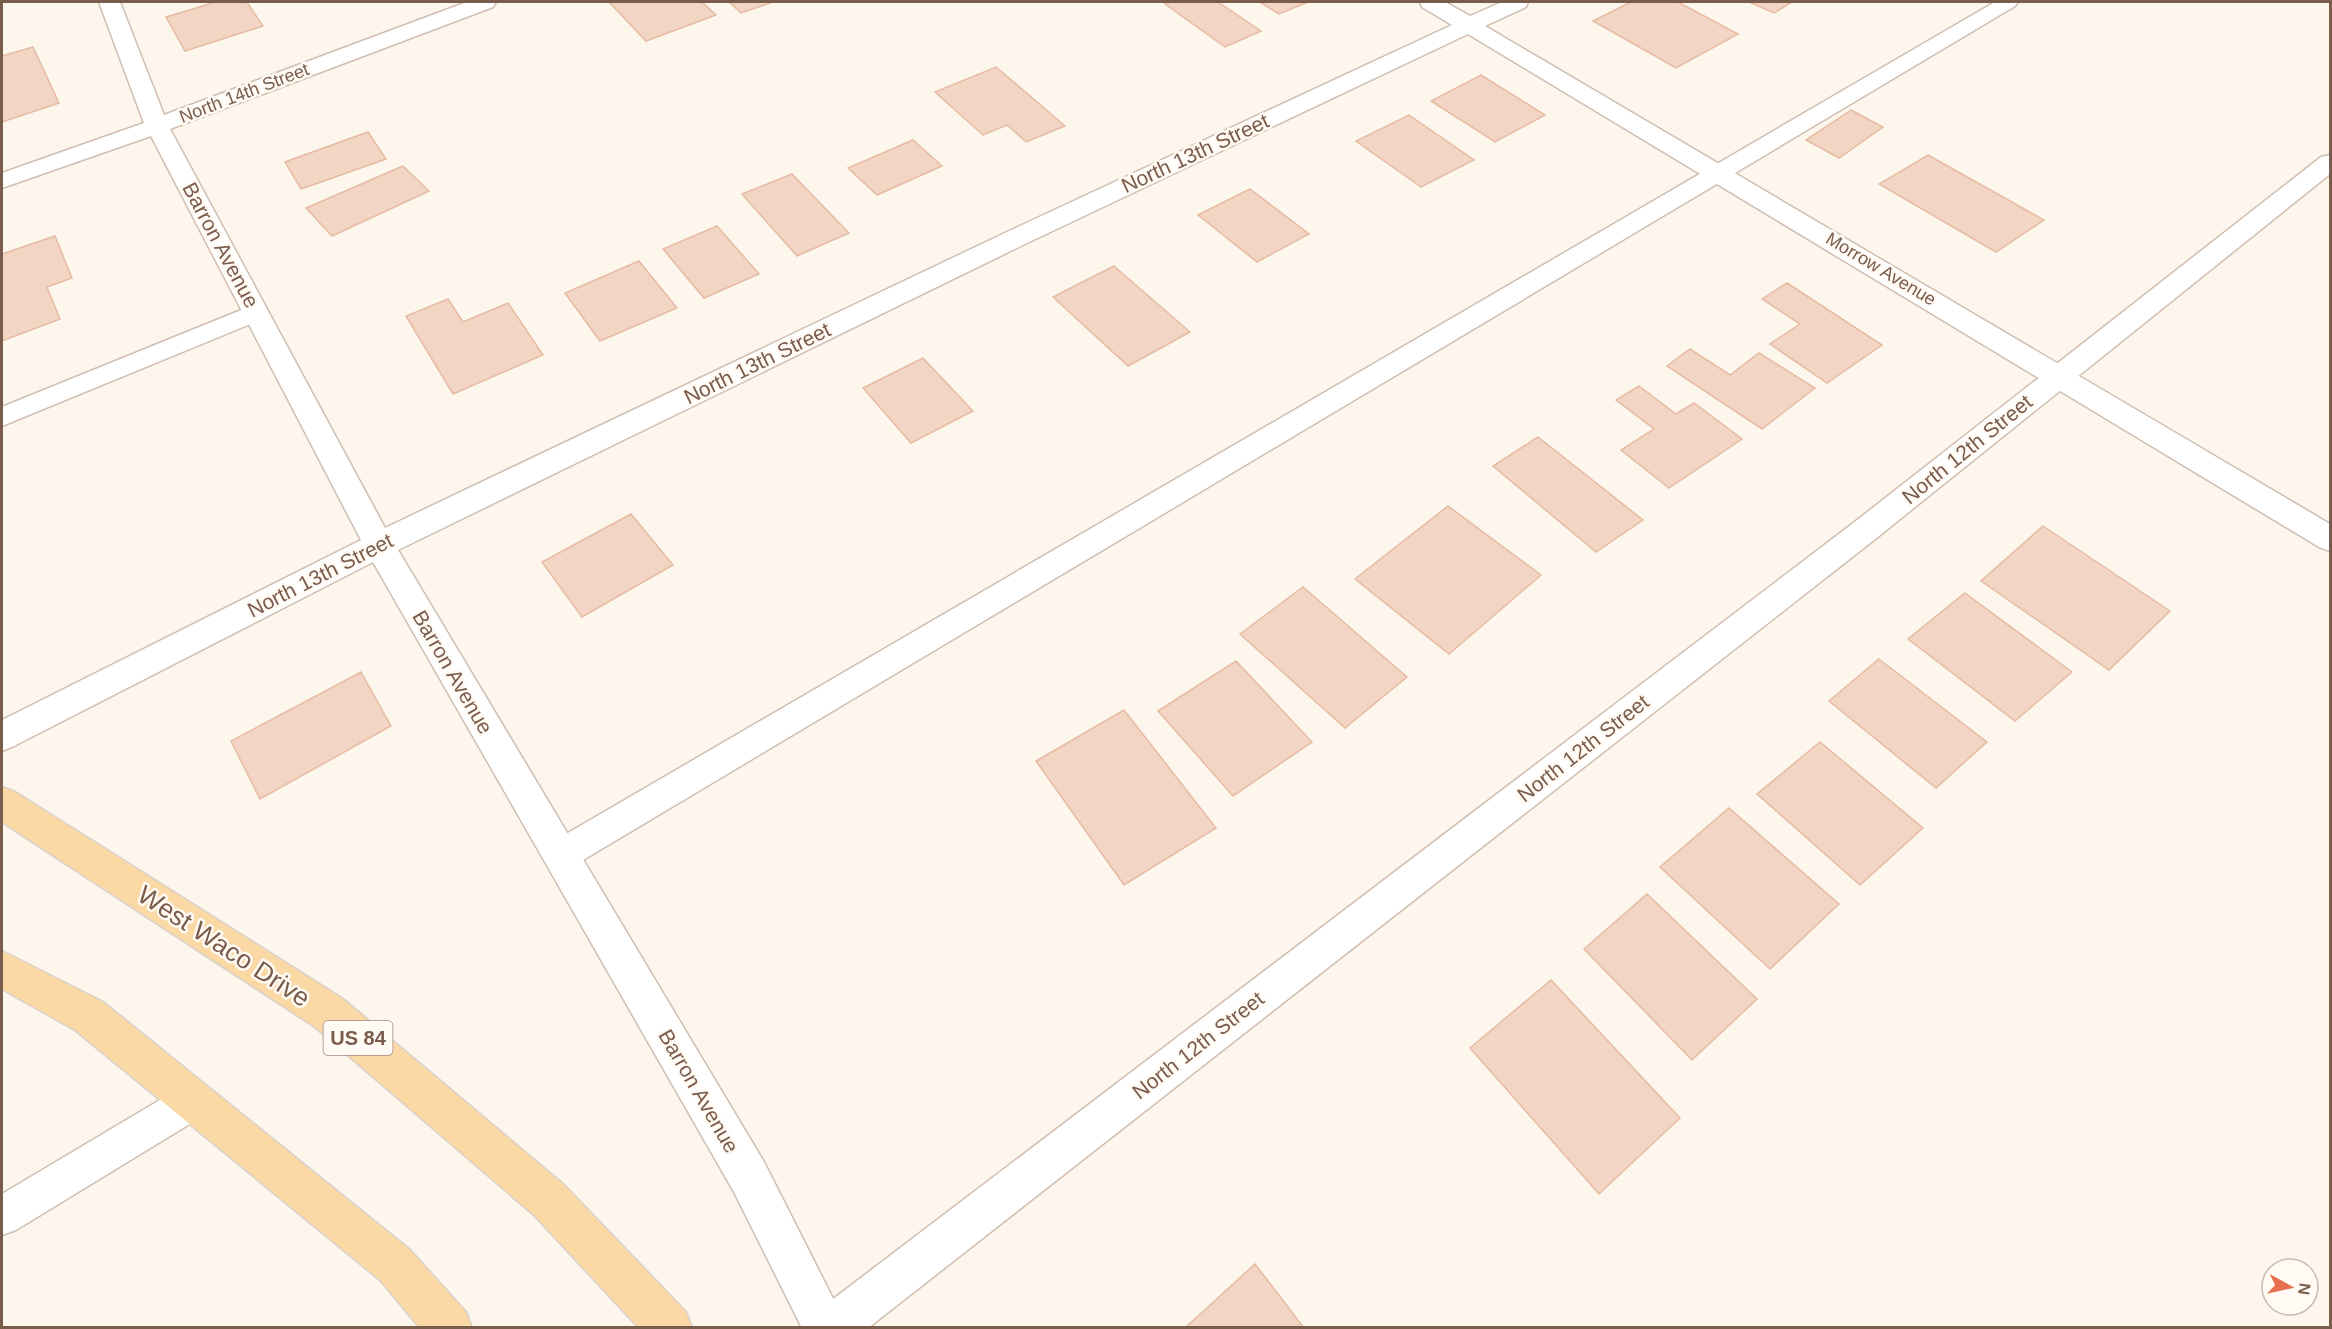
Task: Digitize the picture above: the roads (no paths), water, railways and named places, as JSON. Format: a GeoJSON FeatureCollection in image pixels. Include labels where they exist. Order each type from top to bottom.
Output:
{"type":"FeatureCollection","features":[{"type":"Feature","properties":{"kind":"main road","name":"West Waco Drive"},"geometry":{"type":"LineString","coordinates":[[2,803],[329,1013],[549,1200],[670,1328]]}},
{"type":"Feature","properties":{"kind":"main road"},"geometry":{"type":"LineString","coordinates":[[2,969],[88,1016],[395,1265],[450,1328]]}},
{"type":"Feature","properties":{"kind":"street","name":"Barron Avenue"},"geometry":{"type":"LineString","coordinates":[[109,2],[157,126],[379,545],[749,1176],[826,1328]]}},
{"type":"Feature","properties":{"kind":"street","name":"North 14th Street"},"geometry":{"type":"LineString","coordinates":[[2,181],[157,126],[484,2]]}},
{"type":"Feature","properties":{"kind":"street","name":"Morrow Avenue"},"geometry":{"type":"LineString","coordinates":[[1430,2],[2331,539]]}},
{"type":"Feature","properties":{"kind":"street","name":"North 13th Street"},"geometry":{"type":"LineString","coordinates":[[2,736],[379,545],[1026,232],[1518,2]]}},
{"type":"Feature","properties":{"kind":"street","name":"North 12th Street"},"geometry":{"type":"LineString","coordinates":[[832,1328],[1844,547],[2331,162]]}},
{"type":"Feature","properties":{"kind":"lane"},"geometry":{"type":"LineString","coordinates":[[561,855],[2008,2]]}},
{"type":"Feature","properties":{"kind":"lane"},"geometry":{"type":"LineString","coordinates":[[2,417],[256,312]]}},
{"type":"Feature","properties":{"kind":"lane"},"geometry":{"type":"LineString","coordinates":[[2,1216],[192,1101]]}}]}
